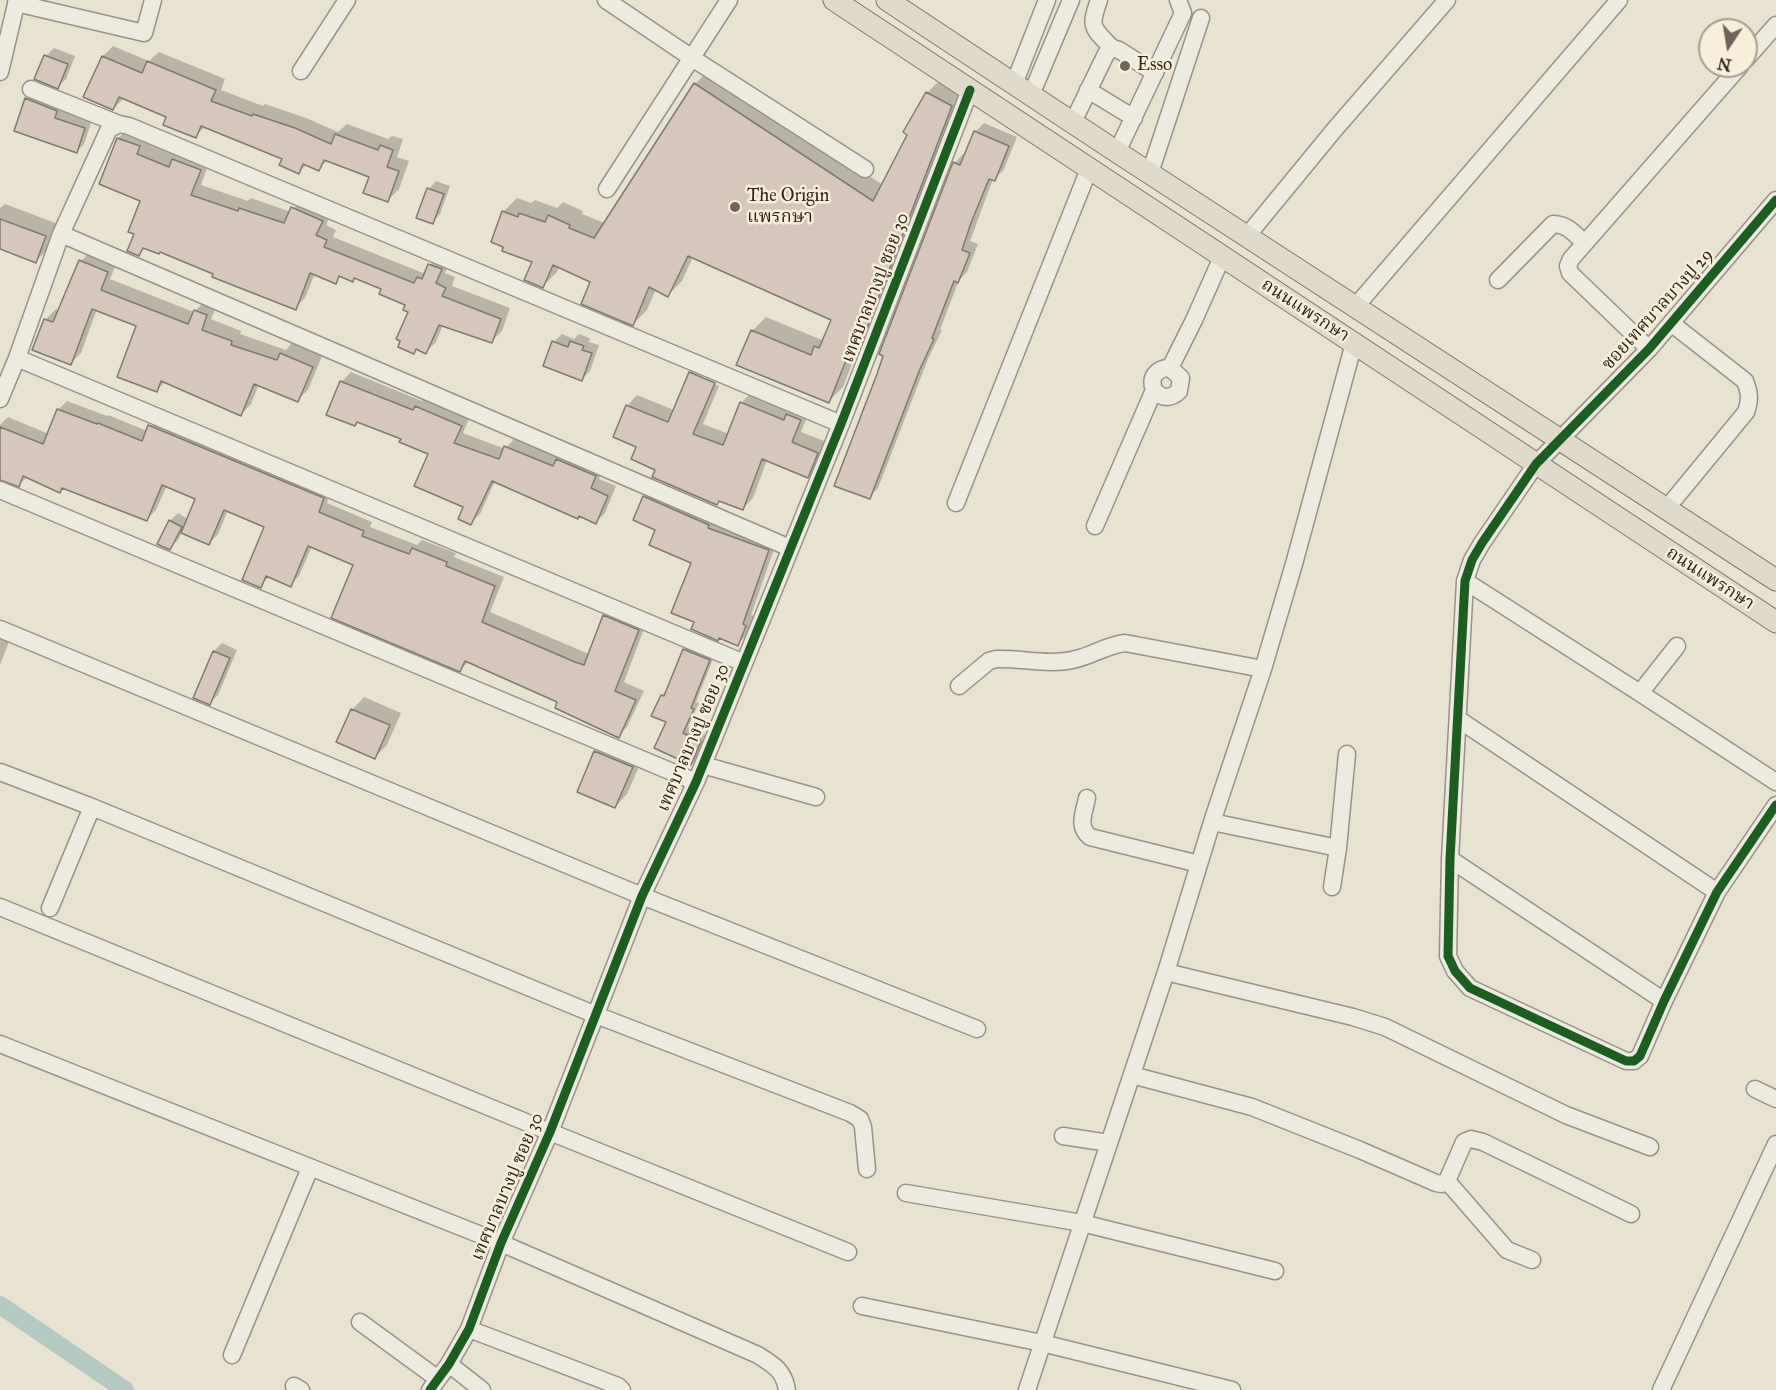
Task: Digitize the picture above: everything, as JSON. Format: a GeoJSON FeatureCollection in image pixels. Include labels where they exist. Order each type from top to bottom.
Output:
{"type":"FeatureCollection","features":[{"type":"Feature","properties":{"kind":"main road","name":"ถนนแพรกษา"},"geometry":{"type":"LineString","coordinates":[[834,0],[1776,622]]}},
{"type":"Feature","properties":{"kind":"main road","name":"ถนนแพรกษา"},"geometry":{"type":"LineString","coordinates":[[887,0],[1776,580]]}},
{"type":"Feature","properties":{"kind":"street"},"geometry":{"type":"LineString","coordinates":[[0,72],[4,38],[17,2],[144,33],[153,0]]}},
{"type":"Feature","properties":{"kind":"street"},"geometry":{"type":"LineString","coordinates":[[301,71],[347,0]]}},
{"type":"Feature","properties":{"kind":"street"},"geometry":{"type":"LineString","coordinates":[[606,0],[866,169]]}},
{"type":"Feature","properties":{"kind":"street"},"geometry":{"type":"LineString","coordinates":[[607,189],[729,0]]}},
{"type":"Feature","properties":{"kind":"street"},"geometry":{"type":"LineString","coordinates":[[1023,89],[1047,0]]}},
{"type":"Feature","properties":{"kind":"street"},"geometry":{"type":"LineString","coordinates":[[1023,89],[1071,0]]}},
{"type":"Feature","properties":{"kind":"street"},"geometry":{"type":"LineString","coordinates":[[1099,0],[1092,24],[1094,30],[1112,48],[1155,73]]}},
{"type":"Feature","properties":{"kind":"street"},"geometry":{"type":"LineString","coordinates":[[1117,152],[1183,13],[1178,0]]}},
{"type":"Feature","properties":{"kind":"street"},"geometry":{"type":"LineString","coordinates":[[1247,236],[1335,129],[1448,0]]}},
{"type":"Feature","properties":{"kind":"street"},"geometry":{"type":"LineString","coordinates":[[1356,306],[1619,0]]}},
{"type":"Feature","properties":{"kind":"street"},"geometry":{"type":"LineString","coordinates":[[1149,173],[1201,18]]}},
{"type":"Feature","properties":{"kind":"street"},"geometry":{"type":"LineString","coordinates":[[1758,45],[1776,25]]}},
{"type":"Feature","properties":{"kind":"street"},"geometry":{"type":"LineString","coordinates":[[1073,122],[1106,54],[1112,48]]}},
{"type":"Feature","properties":{"kind":"street"},"geometry":{"type":"LineString","coordinates":[[1649,349],[1570,273],[1568,266],[1584,243],[1729,78]]}},
{"type":"Feature","properties":{"kind":"street"},"geometry":{"type":"LineString","coordinates":[[31,89],[140,131],[841,424]]}},
{"type":"Feature","properties":{"kind":"street","name":"เทศบาลบางปู ซอย 30"},"geometry":{"type":"LineString","coordinates":[[434,1384],[449,1364],[469,1329],[501,1243],[550,1132],[642,896],[696,782],[841,424],[970,90]]}},
{"type":"Feature","properties":{"kind":"street"},"geometry":{"type":"LineString","coordinates":[[1088,90],[1134,118]]}},
{"type":"Feature","properties":{"kind":"street"},"geometry":{"type":"LineString","coordinates":[[0,399],[61,234],[109,129],[119,124]]}},
{"type":"Feature","properties":{"kind":"street"},"geometry":{"type":"LineString","coordinates":[[956,503],[1089,169]]}},
{"type":"Feature","properties":{"kind":"street","name":"ซอยเทศบาลบางปู 29"},"geometry":{"type":"LineString","coordinates":[[1776,200],[1649,349],[1536,464],[1472,560],[1465,581],[1450,859],[1448,956],[1455,971],[1470,987],[1626,1061],[1634,1061],[1640,1056],[1664,1001],[1718,892],[1776,805]]}},
{"type":"Feature","properties":{"kind":"street"},"geometry":{"type":"LineString","coordinates":[[1498,280],[1553,224],[1561,224],[1568,228],[1584,243]]}},
{"type":"Feature","properties":{"kind":"street"},"geometry":{"type":"LineString","coordinates":[[61,234],[790,549]]}},
{"type":"Feature","properties":{"kind":"street"},"geometry":{"type":"LineString","coordinates":[[1170,368],[1181,378],[1179,391],[1167,397],[1157,394],[1152,381],[1156,372],[1170,368],[1222,257]]}},
{"type":"Feature","properties":{"kind":"street"},"geometry":{"type":"LineString","coordinates":[[1667,508],[1746,412],[1750,403],[1745,381],[1671,323]]}},
{"type":"Feature","properties":{"kind":"street"},"geometry":{"type":"LineString","coordinates":[[1027,1390],[1166,972],[1212,822],[1263,669],[1354,343]]}},
{"type":"Feature","properties":{"kind":"street"},"geometry":{"type":"LineString","coordinates":[[17,358],[744,663]]}},
{"type":"Feature","properties":{"kind":"street"},"geometry":{"type":"LineString","coordinates":[[1095,526],[1154,390]]}},
{"type":"Feature","properties":{"kind":"street"},"geometry":{"type":"LineString","coordinates":[[0,490],[696,782]]}},
{"type":"Feature","properties":{"kind":"street"},"geometry":{"type":"LineString","coordinates":[[1465,581],[1776,782]]}},
{"type":"Feature","properties":{"kind":"street"},"geometry":{"type":"LineString","coordinates":[[0,629],[642,896],[977,1029]]}},
{"type":"Feature","properties":{"kind":"street"},"geometry":{"type":"LineString","coordinates":[[959,686],[989,661],[996,659],[1059,662],[1076,659],[1113,644],[1125,643],[1263,669]]}},
{"type":"Feature","properties":{"kind":"street"},"geometry":{"type":"LineString","coordinates":[[1641,693],[1677,646]]}},
{"type":"Feature","properties":{"kind":"street"},"geometry":{"type":"LineString","coordinates":[[1458,719],[1718,892]]}},
{"type":"Feature","properties":{"kind":"street"},"geometry":{"type":"LineString","coordinates":[[1332,887],[1347,754]]}},
{"type":"Feature","properties":{"kind":"street"},"geometry":{"type":"LineString","coordinates":[[703,765],[816,797]]}},
{"type":"Feature","properties":{"kind":"street"},"geometry":{"type":"LineString","coordinates":[[0,772],[92,807],[596,1015],[850,1113],[860,1119],[863,1127],[867,1169]]}},
{"type":"Feature","properties":{"kind":"street"},"geometry":{"type":"LineString","coordinates":[[1088,798],[1081,826],[1090,837],[1199,864]]}},
{"type":"Feature","properties":{"kind":"street"},"geometry":{"type":"LineString","coordinates":[[50,908],[92,807]]}},
{"type":"Feature","properties":{"kind":"street"},"geometry":{"type":"LineString","coordinates":[[1212,822],[1338,848]]}},
{"type":"Feature","properties":{"kind":"street"},"geometry":{"type":"LineString","coordinates":[[1450,859],[1664,1001]]}},
{"type":"Feature","properties":{"kind":"street"},"geometry":{"type":"LineString","coordinates":[[0,907],[848,1252]]}},
{"type":"Feature","properties":{"kind":"street"},"geometry":{"type":"LineString","coordinates":[[1166,972],[1353,1017],[1384,1027],[1566,1115],[1650,1147]]}},
{"type":"Feature","properties":{"kind":"street"},"geometry":{"type":"LineString","coordinates":[[0,1044],[501,1243],[758,1355],[783,1372],[787,1390]]}},
{"type":"Feature","properties":{"kind":"street"},"geometry":{"type":"LineString","coordinates":[[1132,1075],[1252,1107],[1436,1183],[1442,1184],[1447,1180],[1464,1142],[1471,1139],[1483,1142],[1631,1214]]}},
{"type":"Feature","properties":{"kind":"street"},"geometry":{"type":"LineString","coordinates":[[1755,1089],[1776,1099]]}},
{"type":"Feature","properties":{"kind":"street"},"geometry":{"type":"LineString","coordinates":[[1063,1136],[1109,1143]]}},
{"type":"Feature","properties":{"kind":"street"},"geometry":{"type":"LineString","coordinates":[[1661,1390],[1776,1144]]}},
{"type":"Feature","properties":{"kind":"street"},"geometry":{"type":"LineString","coordinates":[[232,1355],[310,1168]]}},
{"type":"Feature","properties":{"kind":"street"},"geometry":{"type":"LineString","coordinates":[[1447,1180],[1507,1250],[1532,1260]]}},
{"type":"Feature","properties":{"kind":"street"},"geometry":{"type":"LineString","coordinates":[[906,1192],[1082,1223],[1275,1271]]}},
{"type":"Feature","properties":{"kind":"street"},"geometry":{"type":"LineString","coordinates":[[862,1306],[1042,1343],[1232,1390]]}},
{"type":"Feature","properties":{"kind":"street"},"geometry":{"type":"LineString","coordinates":[[360,1322],[434,1384]]}},
{"type":"Feature","properties":{"kind":"street"},"geometry":{"type":"LineString","coordinates":[[469,1329],[618,1386],[622,1390]]}},
{"type":"Feature","properties":{"kind":"street"},"geometry":{"type":"LineString","coordinates":[[449,1364],[482,1390]]}},
{"type":"Feature","properties":{"kind":"building"},"geometry":{"type":"Polygon","coordinates":[[[44,55],[68,64],[58,89],[34,79],[44,55]]]}},
{"type":"Feature","properties":{"kind":"building"},"geometry":{"type":"Polygon","coordinates":[[[102,56],[142,73],[147,61],[216,90],[211,101],[295,128],[331,144],[335,134],[378,150],[380,145],[393,150],[387,167],[399,171],[388,202],[363,193],[369,177],[324,160],[319,171],[303,164],[299,174],[279,165],[282,159],[201,126],[196,138],[163,125],[166,117],[119,97],[113,110],[83,97],[102,56]]]}},
{"type":"Feature","properties":{"kind":"building"},"geometry":{"type":"Polygon","coordinates":[[[694,83],[873,201],[907,135],[903,132],[926,92],[952,106],[860,346],[853,343],[829,403],[736,365],[751,330],[811,355],[814,346],[819,348],[831,320],[688,256],[668,297],[649,287],[633,326],[581,304],[590,282],[553,265],[543,288],[524,280],[532,262],[502,251],[503,247],[491,242],[502,211],[518,217],[519,213],[545,222],[548,215],[570,225],[569,228],[594,238],[694,83]]]}},
{"type":"Feature","properties":{"kind":"building"},"geometry":{"type":"Polygon","coordinates":[[[25,98],[57,111],[55,118],[85,128],[77,153],[14,131],[25,98]]]}},
{"type":"Feature","properties":{"kind":"building"},"geometry":{"type":"Polygon","coordinates":[[[974,131],[1009,146],[995,181],[989,179],[971,223],[962,250],[970,253],[958,283],[954,281],[932,338],[934,339],[920,369],[870,499],[834,486],[877,374],[883,356],[879,354],[953,162],[960,165],[974,131]]]}},
{"type":"Feature","properties":{"kind":"building"},"geometry":{"type":"Polygon","coordinates":[[[117,138],[140,146],[137,154],[169,167],[172,159],[201,170],[191,195],[284,223],[291,207],[323,221],[316,235],[327,240],[324,247],[414,283],[417,277],[422,279],[428,264],[442,269],[436,283],[446,288],[442,296],[501,319],[492,343],[439,325],[426,354],[416,349],[414,354],[398,347],[400,341],[396,339],[408,312],[403,310],[405,305],[379,294],[381,289],[354,278],[353,282],[339,276],[336,284],[310,273],[296,310],[212,277],[213,274],[160,252],[159,254],[143,248],[139,256],[127,251],[134,234],[128,232],[140,201],[99,184],[117,138]]]}},
{"type":"Feature","properties":{"kind":"building"},"geometry":{"type":"Polygon","coordinates":[[[427,188],[444,194],[433,224],[416,218],[427,188]]]}},
{"type":"Feature","properties":{"kind":"building"},"geometry":{"type":"Polygon","coordinates":[[[0,219],[46,236],[36,263],[0,249],[0,219]]]}},
{"type":"Feature","properties":{"kind":"building"},"geometry":{"type":"Polygon","coordinates":[[[79,260],[108,272],[101,290],[188,324],[194,310],[207,315],[202,330],[232,341],[231,345],[277,360],[280,353],[313,367],[298,402],[254,384],[241,416],[161,381],[157,392],[117,377],[136,326],[92,309],[71,365],[32,350],[44,319],[53,322],[79,260]]]}},
{"type":"Feature","properties":{"kind":"building"},"geometry":{"type":"Polygon","coordinates":[[[552,341],[568,347],[570,341],[584,346],[582,350],[592,353],[582,381],[543,366],[552,341]]]}},
{"type":"Feature","properties":{"kind":"building"},"geometry":{"type":"Polygon","coordinates":[[[689,372],[715,383],[693,434],[723,445],[740,402],[784,420],[786,414],[801,420],[792,442],[818,453],[808,478],[762,459],[743,510],[719,501],[717,505],[652,477],[655,470],[631,459],[636,447],[613,437],[626,405],[668,422],[689,372]]]}},
{"type":"Feature","properties":{"kind":"building"},"geometry":{"type":"Polygon","coordinates":[[[340,381],[413,410],[415,406],[462,426],[454,443],[499,459],[504,446],[553,466],[556,459],[596,476],[591,488],[608,496],[596,524],[579,516],[578,519],[492,481],[471,525],[458,519],[463,507],[414,486],[428,454],[399,442],[401,439],[357,422],[355,426],[326,415],[340,381]]]}},
{"type":"Feature","properties":{"kind":"building"},"geometry":{"type":"Polygon","coordinates":[[[57,409],[142,441],[148,425],[324,498],[319,512],[364,531],[362,536],[409,554],[412,548],[447,562],[446,566],[495,586],[482,622],[575,662],[584,665],[603,615],[639,630],[615,691],[636,700],[619,738],[555,708],[557,702],[465,661],[460,672],[331,618],[353,565],[308,546],[291,587],[266,576],[261,588],[242,580],[264,527],[224,510],[209,545],[181,533],[195,499],[162,485],[147,521],[62,488],[60,493],[23,476],[19,487],[0,480],[0,427],[43,444],[57,409]]]}},
{"type":"Feature","properties":{"kind":"building"},"geometry":{"type":"Polygon","coordinates":[[[643,496],[709,525],[708,528],[769,550],[743,624],[746,626],[738,646],[719,638],[718,641],[691,629],[694,622],[671,613],[691,563],[649,545],[655,530],[633,520],[643,496]]]}},
{"type":"Feature","properties":{"kind":"building"},"geometry":{"type":"Polygon","coordinates":[[[169,520],[182,527],[170,550],[157,544],[169,520]]]}},
{"type":"Feature","properties":{"kind":"building"},"geometry":{"type":"Polygon","coordinates":[[[683,649],[710,660],[691,708],[694,709],[683,733],[701,741],[691,765],[654,748],[666,722],[651,716],[661,695],[664,696],[683,649]]]}},
{"type":"Feature","properties":{"kind":"building"},"geometry":{"type":"Polygon","coordinates":[[[213,651],[230,658],[210,705],[193,698],[213,651]]]}},
{"type":"Feature","properties":{"kind":"building"},"geometry":{"type":"Polygon","coordinates":[[[351,709],[390,725],[375,759],[336,742],[351,709]]]}},
{"type":"Feature","properties":{"kind":"building"},"geometry":{"type":"Polygon","coordinates":[[[594,751],[633,767],[615,808],[577,792],[594,751]]]}},
{"type":"Feature","properties":{"kind":"waterway"},"geometry":{"type":"LineString","coordinates":[[0,1305],[125,1390]]}},
{"type":"Feature","properties":{"kind":"cycle path"},"geometry":{"type":"LineString","coordinates":[[430,1390],[449,1364],[469,1329],[501,1243],[550,1132],[642,896],[696,782],[841,424],[970,90]]}},
{"type":"Feature","properties":{"kind":"cycle path"},"geometry":{"type":"LineString","coordinates":[[1776,200],[1649,349],[1536,464],[1472,560],[1465,581],[1450,859],[1448,956],[1455,971],[1470,988],[1626,1061],[1634,1061],[1640,1056],[1717,892],[1776,805]]}},
{"type":"Feature","properties":{"kind":"place","name":"Esso"},"geometry":{"type":"Point","coordinates":[1125,66]}},
{"type":"Feature","properties":{"kind":"place","name":"The Origin แพรกษา"},"geometry":{"type":"Point","coordinates":[735,207]}}]}
